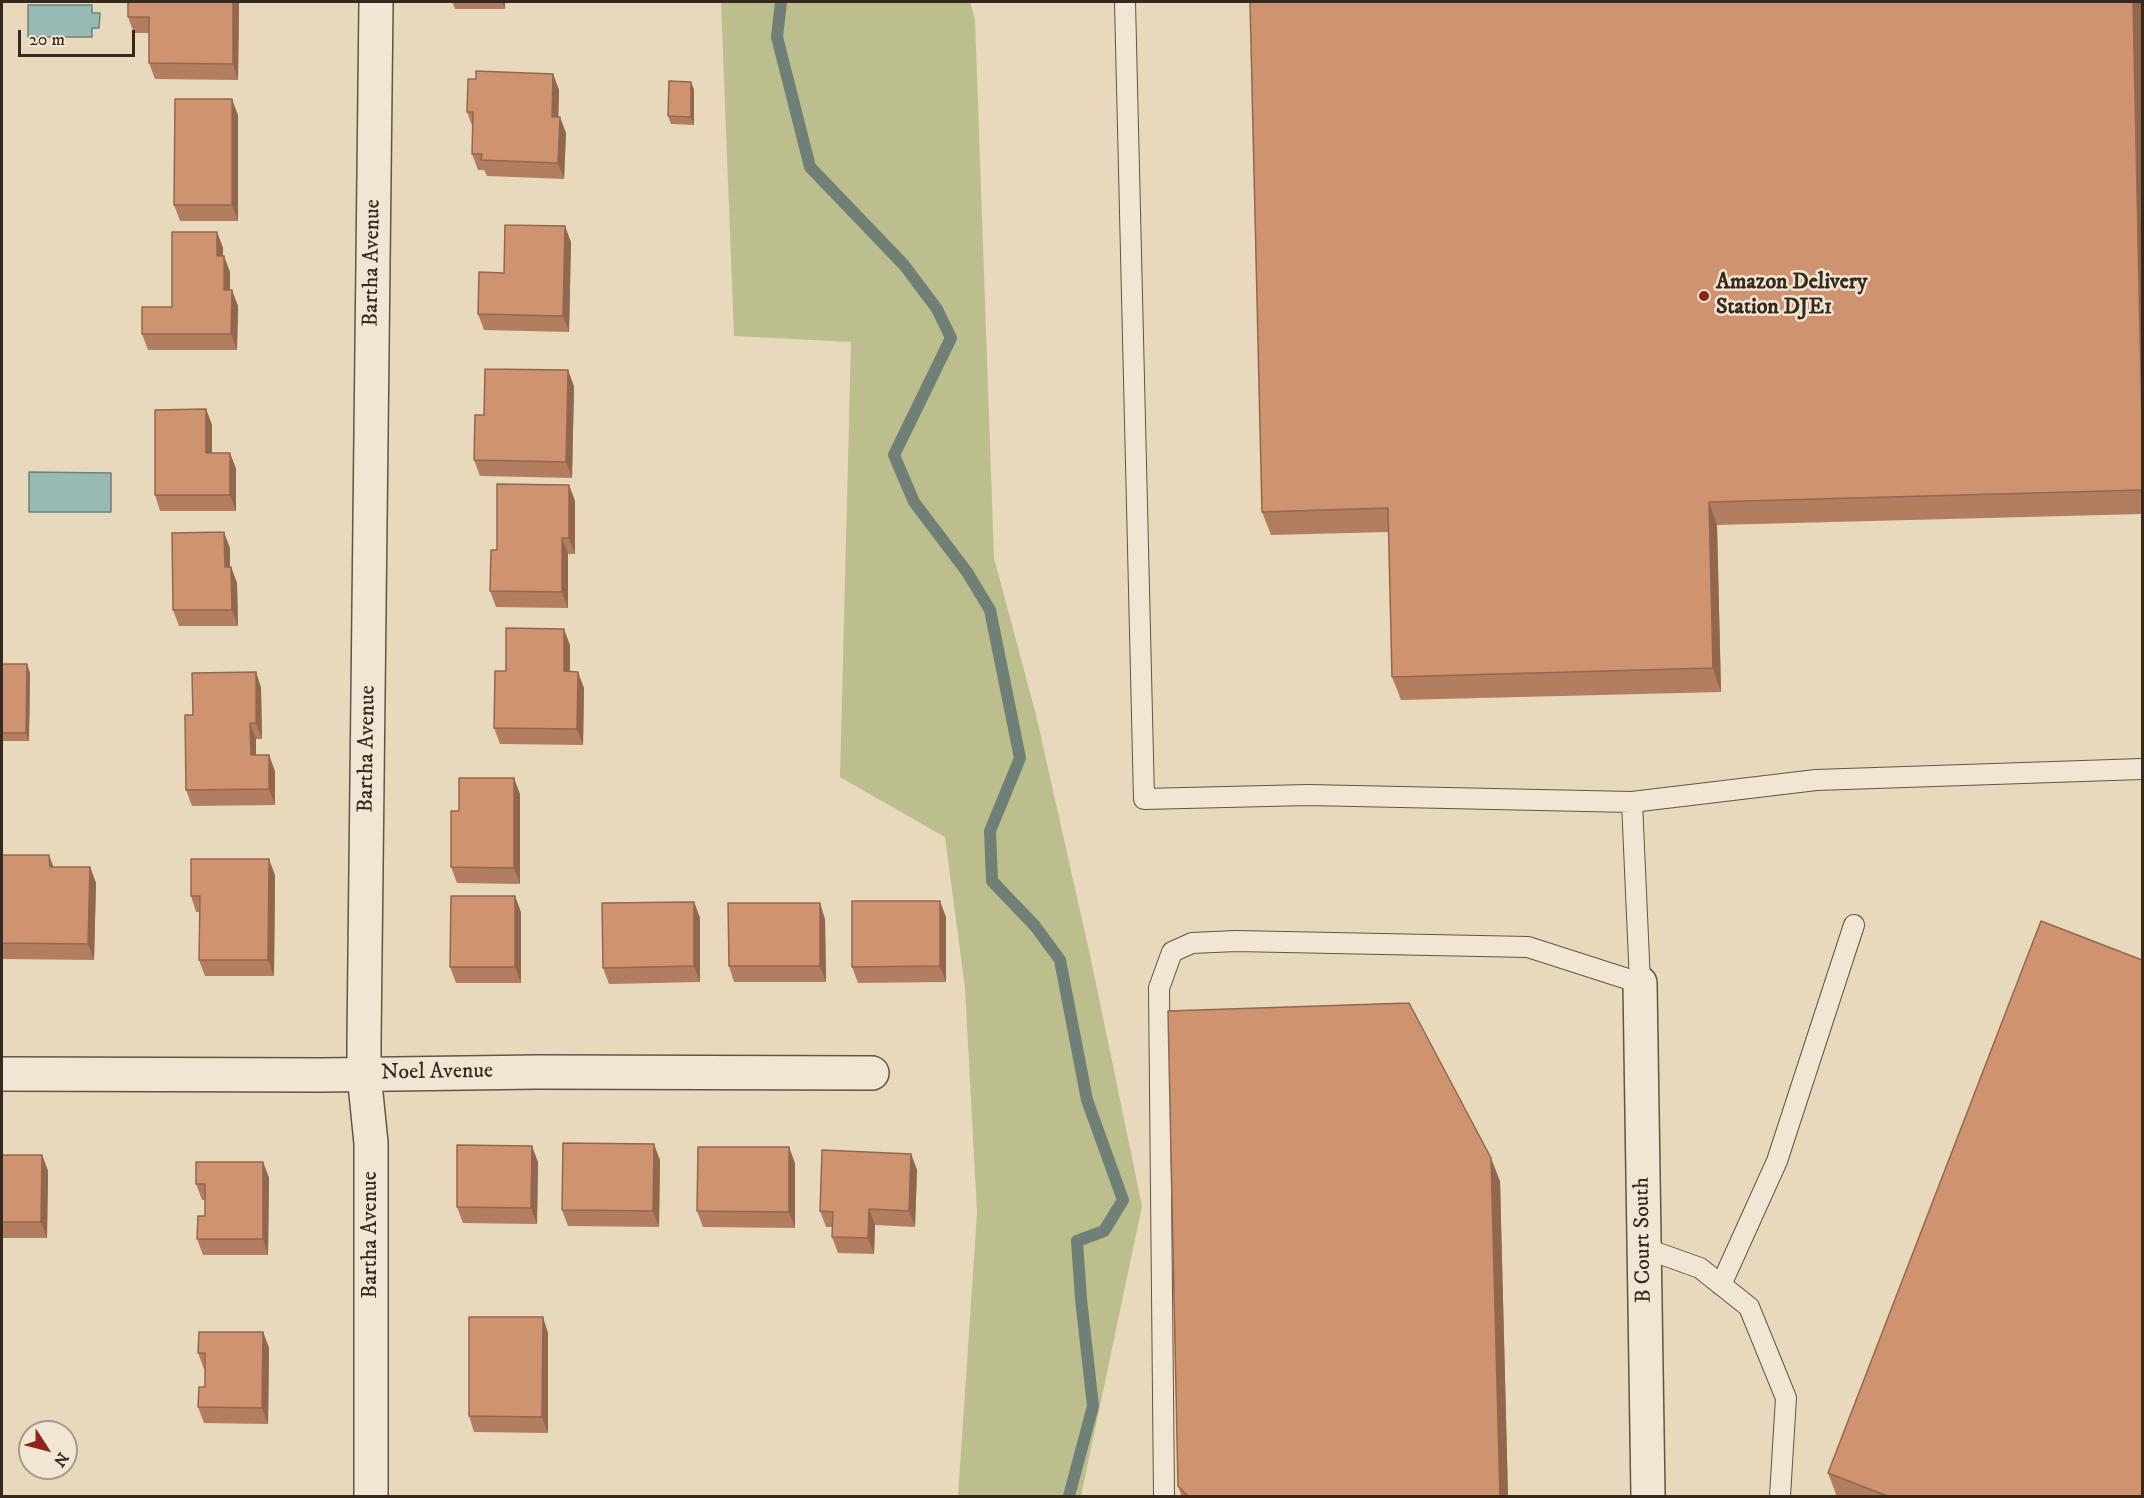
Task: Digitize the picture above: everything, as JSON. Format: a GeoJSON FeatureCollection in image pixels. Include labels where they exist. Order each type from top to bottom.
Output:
{"type":"FeatureCollection","features":[{"type":"Feature","properties":{"kind":"street","name":"Bartha Avenue"},"geometry":{"type":"LineString","coordinates":[[371,1497],[370,1143],[364,1074],[376,2]]}},
{"type":"Feature","properties":{"kind":"street","name":"B Court South"},"geometry":{"type":"LineString","coordinates":[[1640,983],[1648,1497]]}},
{"type":"Feature","properties":{"kind":"street","name":"Noel Avenue"},"geometry":{"type":"LineString","coordinates":[[2,1074],[872,1073]]}},
{"type":"Feature","properties":{"kind":"lane"},"geometry":{"type":"LineString","coordinates":[[1125,2],[1144,799],[1308,795],[1632,802],[1816,780],[2142,769]]}},
{"type":"Feature","properties":{"kind":"lane"},"geometry":{"type":"LineString","coordinates":[[1164,1497],[1159,988],[1172,952],[1192,943],[1236,941],[1528,947],[1640,983],[1632,802]]}},
{"type":"Feature","properties":{"kind":"lane"},"geometry":{"type":"LineString","coordinates":[[1721,1285],[1777,1161],[1854,925]]}},
{"type":"Feature","properties":{"kind":"lane"},"geometry":{"type":"LineString","coordinates":[[1644,1248],[1700,1268],[1749,1307],[1786,1398],[1780,1497]]}},
{"type":"Feature","properties":{"kind":"green space"},"geometry":{"type":"Polygon","coordinates":[[[721,2],[970,2],[975,19],[994,558],[1036,715],[1090,955],[1142,1206],[1081,1496],[958,1496],[977,1213],[965,988],[945,837],[840,777],[851,342],[734,336],[721,2]]]}},
{"type":"Feature","properties":{"kind":"water"},"geometry":{"type":"Polygon","coordinates":[[[28,5],[92,5],[92,13],[100,13],[99,28],[92,28],[92,37],[28,37],[28,5]]]}},
{"type":"Feature","properties":{"kind":"water"},"geometry":{"type":"Polygon","coordinates":[[[29,472],[111,473],[111,512],[29,512],[29,472]]]}},
{"type":"Feature","properties":{"kind":"building"},"geometry":{"type":"Polygon","coordinates":[[[128,2],[233,2],[233,64],[149,63],[149,17],[128,17],[128,2]]]}},
{"type":"Feature","properties":{"kind":"building","name":"Amazon Delivery Station DJE1"},"geometry":{"type":"Polygon","coordinates":[[[1250,2],[2133,2],[2142,490],[1709,502],[1713,668],[1392,677],[1388,508],[1262,512],[1250,2]]]}},
{"type":"Feature","properties":{"kind":"building"},"geometry":{"type":"Polygon","coordinates":[[[476,71],[553,74],[552,117],[560,117],[558,163],[481,160],[482,154],[472,154],[473,112],[467,112],[468,79],[476,79],[476,71]]]}},
{"type":"Feature","properties":{"kind":"building"},"geometry":{"type":"Polygon","coordinates":[[[669,81],[691,82],[691,117],[668,116],[669,81]]]}},
{"type":"Feature","properties":{"kind":"building"},"geometry":{"type":"Polygon","coordinates":[[[175,99],[232,99],[232,205],[174,205],[175,99]]]}},
{"type":"Feature","properties":{"kind":"building"},"geometry":{"type":"Polygon","coordinates":[[[505,225],[565,226],[563,316],[478,314],[479,272],[504,273],[505,225]]]}},
{"type":"Feature","properties":{"kind":"building"},"geometry":{"type":"Polygon","coordinates":[[[172,232],[217,232],[217,256],[224,256],[224,290],[232,290],[231,334],[142,334],[142,307],[172,307],[172,232]]]}},
{"type":"Feature","properties":{"kind":"building"},"geometry":{"type":"Polygon","coordinates":[[[485,369],[568,370],[566,462],[474,460],[475,415],[484,415],[485,369]]]}},
{"type":"Feature","properties":{"kind":"building"},"geometry":{"type":"Polygon","coordinates":[[[206,409],[206,453],[230,453],[230,495],[155,495],[155,410],[206,409]]]}},
{"type":"Feature","properties":{"kind":"building"},"geometry":{"type":"Polygon","coordinates":[[[497,484],[569,485],[569,538],[562,538],[562,592],[490,591],[491,550],[497,550],[497,484]]]}},
{"type":"Feature","properties":{"kind":"building"},"geometry":{"type":"Polygon","coordinates":[[[224,532],[225,567],[231,567],[232,610],[173,610],[172,533],[224,532]]]}},
{"type":"Feature","properties":{"kind":"building"},"geometry":{"type":"Polygon","coordinates":[[[506,628],[564,629],[564,671],[578,672],[577,729],[494,728],[495,671],[506,671],[506,628]]]}},
{"type":"Feature","properties":{"kind":"building"},"geometry":{"type":"Polygon","coordinates":[[[2,664],[27,664],[26,733],[2,733],[2,664]]]}},
{"type":"Feature","properties":{"kind":"building"},"geometry":{"type":"Polygon","coordinates":[[[256,672],[256,723],[250,723],[251,755],[269,755],[269,789],[186,790],[185,715],[193,715],[192,673],[256,672]]]}},
{"type":"Feature","properties":{"kind":"building"},"geometry":{"type":"Polygon","coordinates":[[[459,778],[514,778],[514,868],[451,867],[451,811],[459,811],[459,778]]]}},
{"type":"Feature","properties":{"kind":"building"},"geometry":{"type":"Polygon","coordinates":[[[2,855],[49,855],[50,867],[90,867],[88,944],[2,943],[2,855]]]}},
{"type":"Feature","properties":{"kind":"building"},"geometry":{"type":"Polygon","coordinates":[[[191,859],[269,859],[268,960],[199,960],[200,896],[191,896],[191,859]]]}},
{"type":"Feature","properties":{"kind":"building"},"geometry":{"type":"Polygon","coordinates":[[[451,896],[515,896],[515,967],[450,967],[451,896]]]}},
{"type":"Feature","properties":{"kind":"building"},"geometry":{"type":"Polygon","coordinates":[[[852,901],[940,901],[940,966],[852,967],[852,901]]]}},
{"type":"Feature","properties":{"kind":"building"},"geometry":{"type":"Polygon","coordinates":[[[694,902],[694,966],[603,968],[602,903],[694,902]]]}},
{"type":"Feature","properties":{"kind":"building"},"geometry":{"type":"Polygon","coordinates":[[[728,903],[820,903],[820,966],[729,966],[728,903]]]}},
{"type":"Feature","properties":{"kind":"building"},"geometry":{"type":"Polygon","coordinates":[[[2041,921],[2142,960],[2142,1497],[1890,1497],[1828,1473],[2041,921]]]}},
{"type":"Feature","properties":{"kind":"building"},"geometry":{"type":"Polygon","coordinates":[[[1409,1003],[1491,1158],[1500,1497],[1189,1497],[1178,1486],[1168,1011],[1409,1003]]]}},
{"type":"Feature","properties":{"kind":"building"},"geometry":{"type":"Polygon","coordinates":[[[563,1143],[654,1144],[653,1211],[562,1210],[563,1143]]]}},
{"type":"Feature","properties":{"kind":"building"},"geometry":{"type":"Polygon","coordinates":[[[457,1145],[532,1146],[531,1208],[457,1207],[457,1145]]]}},
{"type":"Feature","properties":{"kind":"building"},"geometry":{"type":"Polygon","coordinates":[[[698,1147],[789,1147],[789,1212],[697,1211],[698,1147]]]}},
{"type":"Feature","properties":{"kind":"building"},"geometry":{"type":"Polygon","coordinates":[[[822,1150],[911,1154],[909,1211],[869,1209],[868,1238],[832,1237],[833,1212],[820,1211],[822,1150]]]}},
{"type":"Feature","properties":{"kind":"building"},"geometry":{"type":"Polygon","coordinates":[[[2,1155],[42,1155],[41,1222],[2,1222],[2,1155]]]}},
{"type":"Feature","properties":{"kind":"building"},"geometry":{"type":"Polygon","coordinates":[[[196,1162],[263,1162],[263,1239],[197,1239],[198,1216],[205,1216],[205,1184],[196,1184],[196,1162]]]}},
{"type":"Feature","properties":{"kind":"building"},"geometry":{"type":"Polygon","coordinates":[[[469,1317],[543,1317],[542,1417],[469,1416],[469,1317]]]}},
{"type":"Feature","properties":{"kind":"building"},"geometry":{"type":"Polygon","coordinates":[[[199,1332],[263,1332],[262,1408],[198,1407],[199,1387],[205,1387],[205,1353],[198,1353],[199,1332]]]}},
{"type":"Feature","properties":{"kind":"waterway"},"geometry":{"type":"LineString","coordinates":[[781,2],[777,37],[810,167],[904,265],[937,309],[951,338],[894,455],[914,502],[967,572],[990,610],[1020,758],[990,831],[992,881],[1035,926],[1060,960],[1087,1100],[1123,1200],[1104,1231],[1077,1241],[1093,1406],[1069,1496]]}},
{"type":"Feature","properties":{"kind":"place","name":"Amazon Delivery Station DJE1"},"geometry":{"type":"Point","coordinates":[1704,296]}}]}
